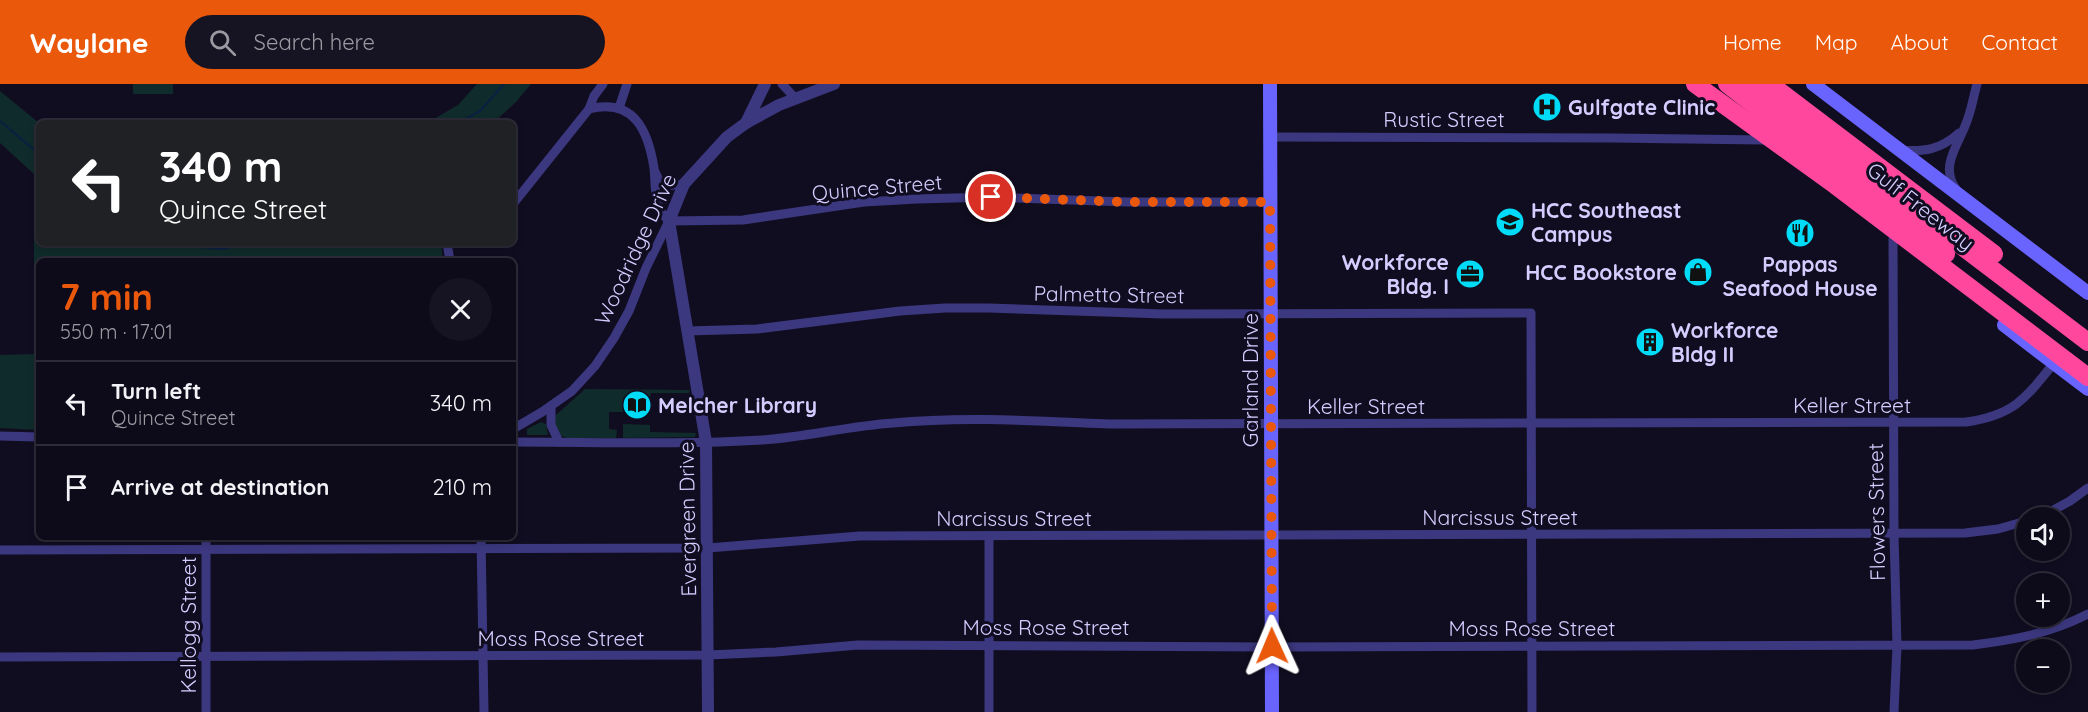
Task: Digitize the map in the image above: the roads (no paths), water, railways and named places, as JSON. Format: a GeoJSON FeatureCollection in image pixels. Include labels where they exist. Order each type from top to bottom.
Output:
{"type":"FeatureCollection","features":[{"type":"Feature","properties":{"kind":"highway"},"geometry":{"type":"LineString","coordinates":[[1695,84],[1835,185],[2088,377]]}},
{"type":"Feature","properties":{"kind":"highway","name":"Gulf Freeway"},"geometry":{"type":"LineString","coordinates":[[1727,84],[2088,364]]}},
{"type":"Feature","properties":{"kind":"highway","name":"Gulf Freeway"},"geometry":{"type":"LineString","coordinates":[[1748,84],[2088,342]]}},
{"type":"Feature","properties":{"kind":"highway","name":"Gulf Freeway"},"geometry":{"type":"LineString","coordinates":[[1770,84],[2088,326]]}},
{"type":"Feature","properties":{"kind":"main road","name":"Garland Drive"},"geometry":{"type":"LineString","coordinates":[[1270,84],[1272,712]]}},
{"type":"Feature","properties":{"kind":"main road"},"geometry":{"type":"LineString","coordinates":[[1688,84],[2088,388]]}},
{"type":"Feature","properties":{"kind":"main road"},"geometry":{"type":"LineString","coordinates":[[1813,84],[2088,293]]}},
{"type":"Feature","properties":{"kind":"street"},"geometry":{"type":"LineString","coordinates":[[516,200],[589,109],[594,96],[603,84]]}},
{"type":"Feature","properties":{"kind":"street"},"geometry":{"type":"LineString","coordinates":[[619,108],[627,84]]}},
{"type":"Feature","properties":{"kind":"street"},"geometry":{"type":"LineString","coordinates":[[746,123],[765,84]]}},
{"type":"Feature","properties":{"kind":"street"},"geometry":{"type":"LineString","coordinates":[[782,84],[795,98]]}},
{"type":"Feature","properties":{"kind":"street","name":"Woodridge Drive"},"geometry":{"type":"LineString","coordinates":[[516,427],[572,391],[595,366],[615,338],[632,304],[684,184],[727,137],[746,123],[795,98],[834,84]]}},
{"type":"Feature","properties":{"kind":"street"},"geometry":{"type":"LineString","coordinates":[[1961,196],[1952,183],[1950,165],[1953,150],[1965,127],[1977,84]]}},
{"type":"Feature","properties":{"kind":"street"},"geometry":{"type":"LineString","coordinates":[[589,109],[606,106],[619,108],[634,116],[646,132],[654,169],[654,190],[662,214],[669,220]]}},
{"type":"Feature","properties":{"kind":"street"},"geometry":{"type":"LineString","coordinates":[[1899,150],[1921,152],[1940,147],[1965,127]]}},
{"type":"Feature","properties":{"kind":"street","name":"Rustic Street"},"geometry":{"type":"LineString","coordinates":[[1270,137],[1763,140]]}},
{"type":"Feature","properties":{"kind":"street"},"geometry":{"type":"LineString","coordinates":[[654,169],[662,184],[666,186],[684,184]]}},
{"type":"Feature","properties":{"kind":"street","name":"Quince Street"},"geometry":{"type":"LineString","coordinates":[[669,220],[743,220],[864,202],[917,198],[991,197],[1127,202],[1270,202]]}},
{"type":"Feature","properties":{"kind":"street","name":"Evergreen Drive"},"geometry":{"type":"LineString","coordinates":[[669,220],[706,442],[708,712]]}},
{"type":"Feature","properties":{"kind":"street","name":"Flowers Street"},"geometry":{"type":"LineString","coordinates":[[1893,239],[1894,534],[1897,646],[1894,712]]}},
{"type":"Feature","properties":{"kind":"street","name":"Palmetto Street"},"geometry":{"type":"LineString","coordinates":[[687,331],[756,329],[900,311],[945,308],[1164,314],[1531,313],[1532,424]]}},
{"type":"Feature","properties":{"kind":"street","name":"Keller Street"},"geometry":{"type":"LineString","coordinates":[[516,442],[764,440],[891,423],[944,419],[1110,424],[1271,425],[1965,422],[2004,413],[2028,395],[2054,363]]}},
{"type":"Feature","properties":{"kind":"street"},"geometry":{"type":"LineString","coordinates":[[551,406],[551,425],[559,442]]}},
{"type":"Feature","properties":{"kind":"street"},"geometry":{"type":"LineString","coordinates":[[1532,424],[1532,712]]}},
{"type":"Feature","properties":{"kind":"street"},"geometry":{"type":"LineString","coordinates":[[0,436],[36,437]]}},
{"type":"Feature","properties":{"kind":"street"},"geometry":{"type":"LineString","coordinates":[[2059,507],[2088,488]]}},
{"type":"Feature","properties":{"kind":"street","name":"Narcissus Street"},"geometry":{"type":"LineString","coordinates":[[0,550],[708,548],[860,536],[1894,534],[1965,533],[1998,530],[2016,524]]}},
{"type":"Feature","properties":{"kind":"street"},"geometry":{"type":"LineString","coordinates":[[989,536],[989,712]]}},
{"type":"Feature","properties":{"kind":"street","name":"Kellogg Street"},"geometry":{"type":"LineString","coordinates":[[206,540],[206,712]]}},
{"type":"Feature","properties":{"kind":"street"},"geometry":{"type":"LineString","coordinates":[[481,540],[484,712]]}},
{"type":"Feature","properties":{"kind":"street","name":"Moss Rose Street"},"geometry":{"type":"LineString","coordinates":[[0,657],[708,655],[858,645],[1973,645],[2045,632],[2088,614]]}},
{"type":"Feature","properties":{"kind":"waterway"},"geometry":{"type":"LineString","coordinates":[[464,120],[480,111],[504,84]]}},
{"type":"Feature","properties":{"kind":"waterway"},"geometry":{"type":"LineString","coordinates":[[0,121],[36,151]]}},
{"type":"Feature","properties":{"kind":"waterway"},"geometry":{"type":"LineString","coordinates":[[187,246],[222,249],[236,246]]}},
{"type":"Feature","properties":{"kind":"place","name":"Gulfgate Clinic"},"geometry":{"type":"Point","coordinates":[1547,107]}},
{"type":"Feature","properties":{"kind":"place","name":"HCC Southeast Campus"},"geometry":{"type":"Point","coordinates":[1510,222]}},
{"type":"Feature","properties":{"kind":"place","name":"Pappas Seafood House"},"geometry":{"type":"Point","coordinates":[1800,233]}},
{"type":"Feature","properties":{"kind":"place","name":"HCC Bookstore"},"geometry":{"type":"Point","coordinates":[1698,272]}},
{"type":"Feature","properties":{"kind":"place","name":"Workforce Bldg. I"},"geometry":{"type":"Point","coordinates":[1470,274]}},
{"type":"Feature","properties":{"kind":"place","name":"Workforce Bldg II"},"geometry":{"type":"Point","coordinates":[1650,342]}},
{"type":"Feature","properties":{"kind":"place","name":"Melcher Library"},"geometry":{"type":"Point","coordinates":[637,405]}}]}
